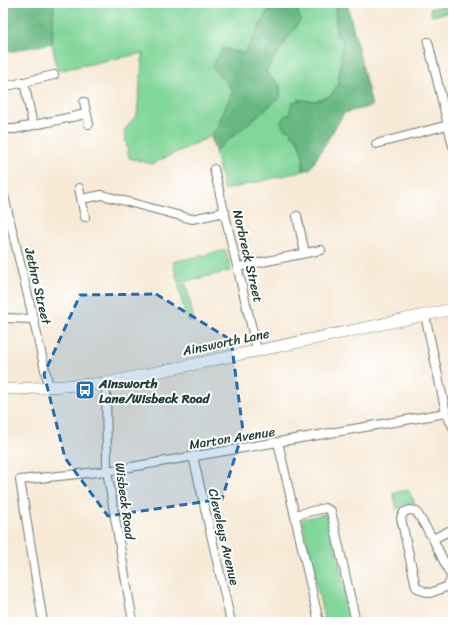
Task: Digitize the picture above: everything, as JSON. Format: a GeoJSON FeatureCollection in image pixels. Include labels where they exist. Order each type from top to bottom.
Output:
{"type":"FeatureCollection","features":[{"type":"Feature","properties":{"kind":"main road","name":"Ainsworth Lane"},"geometry":{"type":"LineString","coordinates":[[3,389],[106,383],[453,309]]}},
{"type":"Feature","properties":{"kind":"street"},"geometry":{"type":"LineString","coordinates":[[428,42],[453,146]]}},
{"type":"Feature","properties":{"kind":"street"},"geometry":{"type":"LineString","coordinates":[[3,87],[54,75]]}},
{"type":"Feature","properties":{"kind":"street"},"geometry":{"type":"LineString","coordinates":[[24,82],[33,125]]}},
{"type":"Feature","properties":{"kind":"street"},"geometry":{"type":"LineString","coordinates":[[84,102],[89,124]]}},
{"type":"Feature","properties":{"kind":"street"},"geometry":{"type":"LineString","coordinates":[[3,129],[15,129],[86,114]]}},
{"type":"Feature","properties":{"kind":"street"},"geometry":{"type":"LineString","coordinates":[[376,144],[448,125]]}},
{"type":"Feature","properties":{"kind":"street","name":"Norbreck Street"},"geometry":{"type":"LineString","coordinates":[[214,169],[257,350]]}},
{"type":"Feature","properties":{"kind":"street"},"geometry":{"type":"LineString","coordinates":[[79,188],[85,217]]}},
{"type":"Feature","properties":{"kind":"street","name":"Jethro Street"},"geometry":{"type":"LineString","coordinates":[[3,192],[49,387]]}},
{"type":"Feature","properties":{"kind":"street"},"geometry":{"type":"LineString","coordinates":[[81,199],[102,195],[192,219],[225,212]]}},
{"type":"Feature","properties":{"kind":"street"},"geometry":{"type":"LineString","coordinates":[[297,216],[305,253]]}},
{"type":"Feature","properties":{"kind":"street"},"geometry":{"type":"LineString","coordinates":[[238,267],[321,250]]}},
{"type":"Feature","properties":{"kind":"street"},"geometry":{"type":"LineString","coordinates":[[425,315],[453,427]]}},
{"type":"Feature","properties":{"kind":"street"},"geometry":{"type":"LineString","coordinates":[[3,318],[34,319]]}},
{"type":"Feature","properties":{"kind":"street","name":"Wisbeck Road"},"geometry":{"type":"LineString","coordinates":[[106,383],[107,471],[133,622]]}},
{"type":"Feature","properties":{"kind":"street","name":"Marton Avenue"},"geometry":{"type":"LineString","coordinates":[[42,622],[20,480],[107,471],[449,414]]}},
{"type":"Feature","properties":{"kind":"street"},"geometry":{"type":"LineString","coordinates":[[278,442],[319,622]]}},
{"type":"Feature","properties":{"kind":"street","name":"Cleveleys Avenue"},"geometry":{"type":"LineString","coordinates":[[192,456],[231,622]]}},
{"type":"Feature","properties":{"kind":"street"},"geometry":{"type":"LineString","coordinates":[[295,515],[325,508],[331,511],[355,618],[354,622]]}},
{"type":"Feature","properties":{"kind":"street"},"geometry":{"type":"LineString","coordinates":[[410,510],[416,511],[433,539],[451,576],[450,582],[446,587],[430,593],[423,591],[416,586],[401,518],[404,512],[410,510]]}},
{"type":"Feature","properties":{"kind":"street"},"geometry":{"type":"LineString","coordinates":[[433,539],[453,529]]}},
{"type":"Feature","properties":{"kind":"highlighted area"},"geometry":{"type":"Polygon","coordinates":[[[156,294],[231,340],[243,431],[222,499],[108,516],[65,458],[44,374],[80,295],[156,294]]]}},
{"type":"Feature","properties":{"kind":"green space"},"geometry":{"type":"Polygon","coordinates":[[[3,3],[54,3],[52,43],[3,53],[3,3]]]}},
{"type":"Feature","properties":{"kind":"green space"},"geometry":{"type":"Polygon","coordinates":[[[54,3],[268,3],[269,8],[245,53],[233,90],[217,127],[211,136],[152,164],[129,158],[124,131],[137,114],[143,53],[57,71],[52,43],[54,3]]]}},
{"type":"Feature","properties":{"kind":"green space"},"geometry":{"type":"Polygon","coordinates":[[[268,3],[294,3],[301,19],[265,72],[280,85],[280,97],[215,151],[211,136],[217,127],[233,90],[212,67],[222,49],[245,53],[269,9],[268,3]]]}},
{"type":"Feature","properties":{"kind":"green space"},"geometry":{"type":"Polygon","coordinates":[[[294,3],[336,3],[336,35],[343,40],[338,85],[330,96],[316,101],[298,100],[290,130],[292,136],[296,137],[303,155],[303,171],[224,190],[215,151],[280,97],[280,85],[265,72],[301,19],[294,3]]]}},
{"type":"Feature","properties":{"kind":"green space"},"geometry":{"type":"Polygon","coordinates":[[[336,3],[347,3],[372,106],[344,113],[310,169],[303,171],[303,155],[297,137],[292,136],[290,130],[284,129],[281,123],[284,116],[289,115],[292,103],[298,100],[316,101],[331,96],[338,85],[343,40],[336,35],[336,3]]]}},
{"type":"Feature","properties":{"kind":"green space"},"geometry":{"type":"Polygon","coordinates":[[[453,4],[453,11],[432,16],[430,9],[453,4]]]}},
{"type":"Feature","properties":{"kind":"green space"},"geometry":{"type":"Polygon","coordinates":[[[226,250],[231,271],[178,283],[173,262],[226,250]]]}},
{"type":"Feature","properties":{"kind":"green space"},"geometry":{"type":"Polygon","coordinates":[[[186,284],[194,320],[189,321],[188,315],[185,315],[178,285],[186,284]]]}},
{"type":"Feature","properties":{"kind":"green space"},"geometry":{"type":"Polygon","coordinates":[[[408,490],[415,503],[405,504],[397,510],[393,493],[408,490]]]}},
{"type":"Feature","properties":{"kind":"green space"},"geometry":{"type":"Polygon","coordinates":[[[325,514],[329,516],[350,616],[348,620],[340,622],[325,622],[302,520],[325,514]]]}},
{"type":"Feature","properties":{"kind":"place","name":"Ainsworth Lane/Wisbeck Road"},"geometry":{"type":"Point","coordinates":[85,390]}}]}
